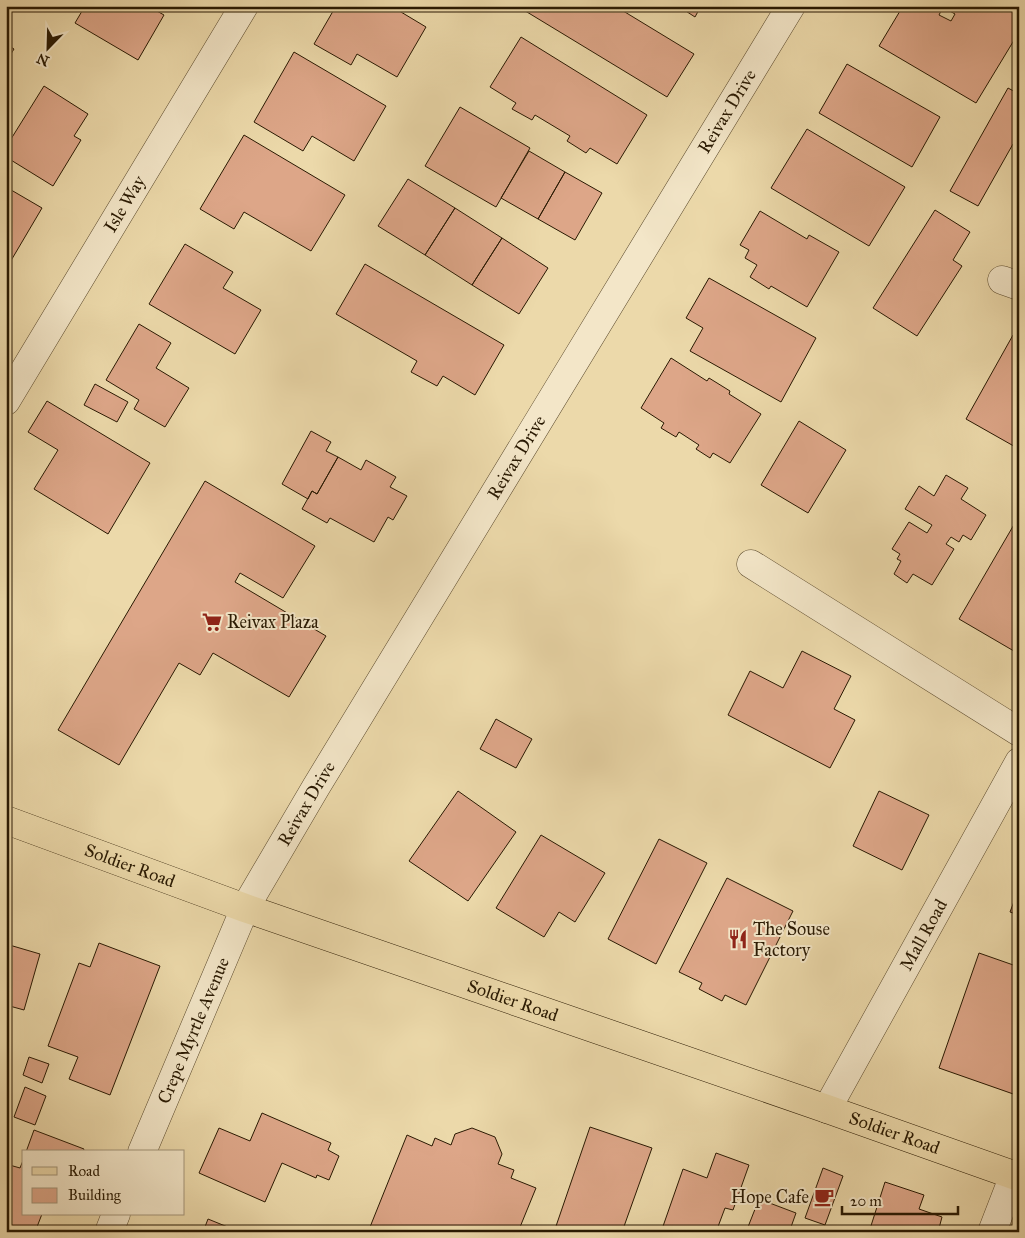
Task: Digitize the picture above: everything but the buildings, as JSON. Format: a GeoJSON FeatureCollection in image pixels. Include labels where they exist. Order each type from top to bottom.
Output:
{"type":"FeatureCollection","features":[{"type":"Feature","properties":{"kind":"main road","name":"Soldier Road"},"geometry":{"type":"LineString","coordinates":[[6,820],[245,908],[1016,1176]]}},
{"type":"Feature","properties":{"kind":"street","name":"Isle Way"},"geometry":{"type":"LineString","coordinates":[[6,402],[244,6]]}},
{"type":"Feature","properties":{"kind":"street","name":"Reivax Drive"},"geometry":{"type":"LineString","coordinates":[[245,908],[791,6]]}},
{"type":"Feature","properties":{"kind":"street"},"geometry":{"type":"LineString","coordinates":[[751,564],[1019,732]]}},
{"type":"Feature","properties":{"kind":"street","name":"Mall Road"},"geometry":{"type":"LineString","coordinates":[[827,1109],[1019,762]]}},
{"type":"Feature","properties":{"kind":"street","name":"Crepe Myrtle Avenue"},"geometry":{"type":"LineString","coordinates":[[143,1150],[245,908]]}},
{"type":"Feature","properties":{"kind":"street"},"geometry":{"type":"LineString","coordinates":[[992,1232],[1016,1176]]}},
{"type":"Feature","properties":{"kind":"street"},"geometry":{"type":"LineString","coordinates":[[109,1232],[115,1216]]}},
{"type":"Feature","properties":{"kind":"place","name":"Reivax Plaza"},"geometry":{"type":"Point","coordinates":[212,622]}},
{"type":"Feature","properties":{"kind":"place","name":"The Souse Factory"},"geometry":{"type":"Point","coordinates":[738,939]}},
{"type":"Feature","properties":{"kind":"place","name":"Hope Cafe"},"geometry":{"type":"Point","coordinates":[824,1197]}}]}
